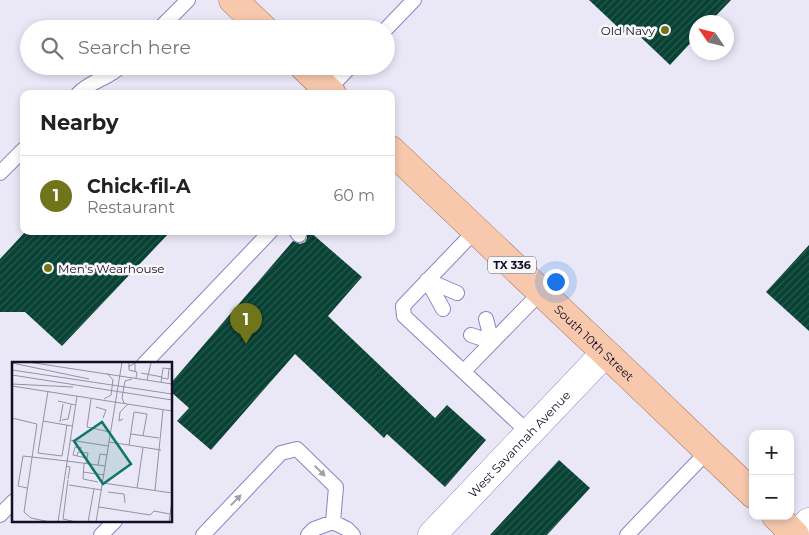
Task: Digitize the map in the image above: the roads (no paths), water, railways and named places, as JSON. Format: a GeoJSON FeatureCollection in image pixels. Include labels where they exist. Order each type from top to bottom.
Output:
{"type":"FeatureCollection","features":[{"type":"Feature","properties":{"kind":"main road"},"geometry":{"type":"LineString","coordinates":[[233,0],[254,20]]}},
{"type":"Feature","properties":{"kind":"main road"},"geometry":{"type":"LineString","coordinates":[[312,75],[328,90]]}},
{"type":"Feature","properties":{"kind":"main road","name":"South 10th Street"},"geometry":{"type":"LineString","coordinates":[[395,154],[749,490]]}},
{"type":"Feature","properties":{"kind":"main road"},"geometry":{"type":"LineString","coordinates":[[780,520],[796,535]]}},
{"type":"Feature","properties":{"kind":"street","name":"West Savannah Avenue"},"geometry":{"type":"LineString","coordinates":[[432,535],[605,353]]}},
{"type":"Feature","properties":{"kind":"street"},"geometry":{"type":"LineString","coordinates":[[796,535],[809,522]]}},
{"type":"Feature","properties":{"kind":"lane"},"geometry":{"type":"LineString","coordinates":[[168,20],[188,0]]}},
{"type":"Feature","properties":{"kind":"lane"},"geometry":{"type":"LineString","coordinates":[[395,20],[414,0]]}},
{"type":"Feature","properties":{"kind":"lane"},"geometry":{"type":"LineString","coordinates":[[82,90],[111,75]]}},
{"type":"Feature","properties":{"kind":"lane"},"geometry":{"type":"LineString","coordinates":[[332,90],[344,75]]}},
{"type":"Feature","properties":{"kind":"lane"},"geometry":{"type":"LineString","coordinates":[[0,173],[20,153]]}},
{"type":"Feature","properties":{"kind":"lane"},"geometry":{"type":"LineString","coordinates":[[476,230],[403,306],[404,316],[529,433]]}},
{"type":"Feature","properties":{"kind":"lane"},"geometry":{"type":"LineString","coordinates":[[146,362],[267,235]]}},
{"type":"Feature","properties":{"kind":"lane"},"geometry":{"type":"LineString","coordinates":[[427,280],[457,293]]}},
{"type":"Feature","properties":{"kind":"lane"},"geometry":{"type":"LineString","coordinates":[[427,280],[443,309]]}},
{"type":"Feature","properties":{"kind":"lane"},"geometry":{"type":"LineString","coordinates":[[464,371],[541,292]]}},
{"type":"Feature","properties":{"kind":"lane"},"geometry":{"type":"LineString","coordinates":[[486,319],[492,342]]}},
{"type":"Feature","properties":{"kind":"lane"},"geometry":{"type":"LineString","coordinates":[[471,335],[492,342]]}},
{"type":"Feature","properties":{"kind":"lane"},"geometry":{"type":"LineString","coordinates":[[202,535],[281,453],[297,449],[336,487],[333,522]]}},
{"type":"Feature","properties":{"kind":"lane"},"geometry":{"type":"LineString","coordinates":[[627,535],[708,451]]}},
{"type":"Feature","properties":{"kind":"lane"},"geometry":{"type":"LineString","coordinates":[[0,515],[12,503]]}},
{"type":"Feature","properties":{"kind":"lane"},"geometry":{"type":"LineString","coordinates":[[101,535],[114,522]]}},
{"type":"Feature","properties":{"kind":"lane"},"geometry":{"type":"LineString","coordinates":[[308,535],[314,529],[333,522],[347,529],[353,535]]}},
{"type":"Feature","properties":{"kind":"place","name":"Old Navy"},"geometry":{"type":"Point","coordinates":[665,30]}},
{"type":"Feature","properties":{"kind":"place","name":"Men's Wearhouse"},"geometry":{"type":"Point","coordinates":[48,268]}},
{"type":"Feature","properties":{"kind":"place","name":"Chick-fil-A"},"geometry":{"type":"Point","coordinates":[246,344]}}]}
